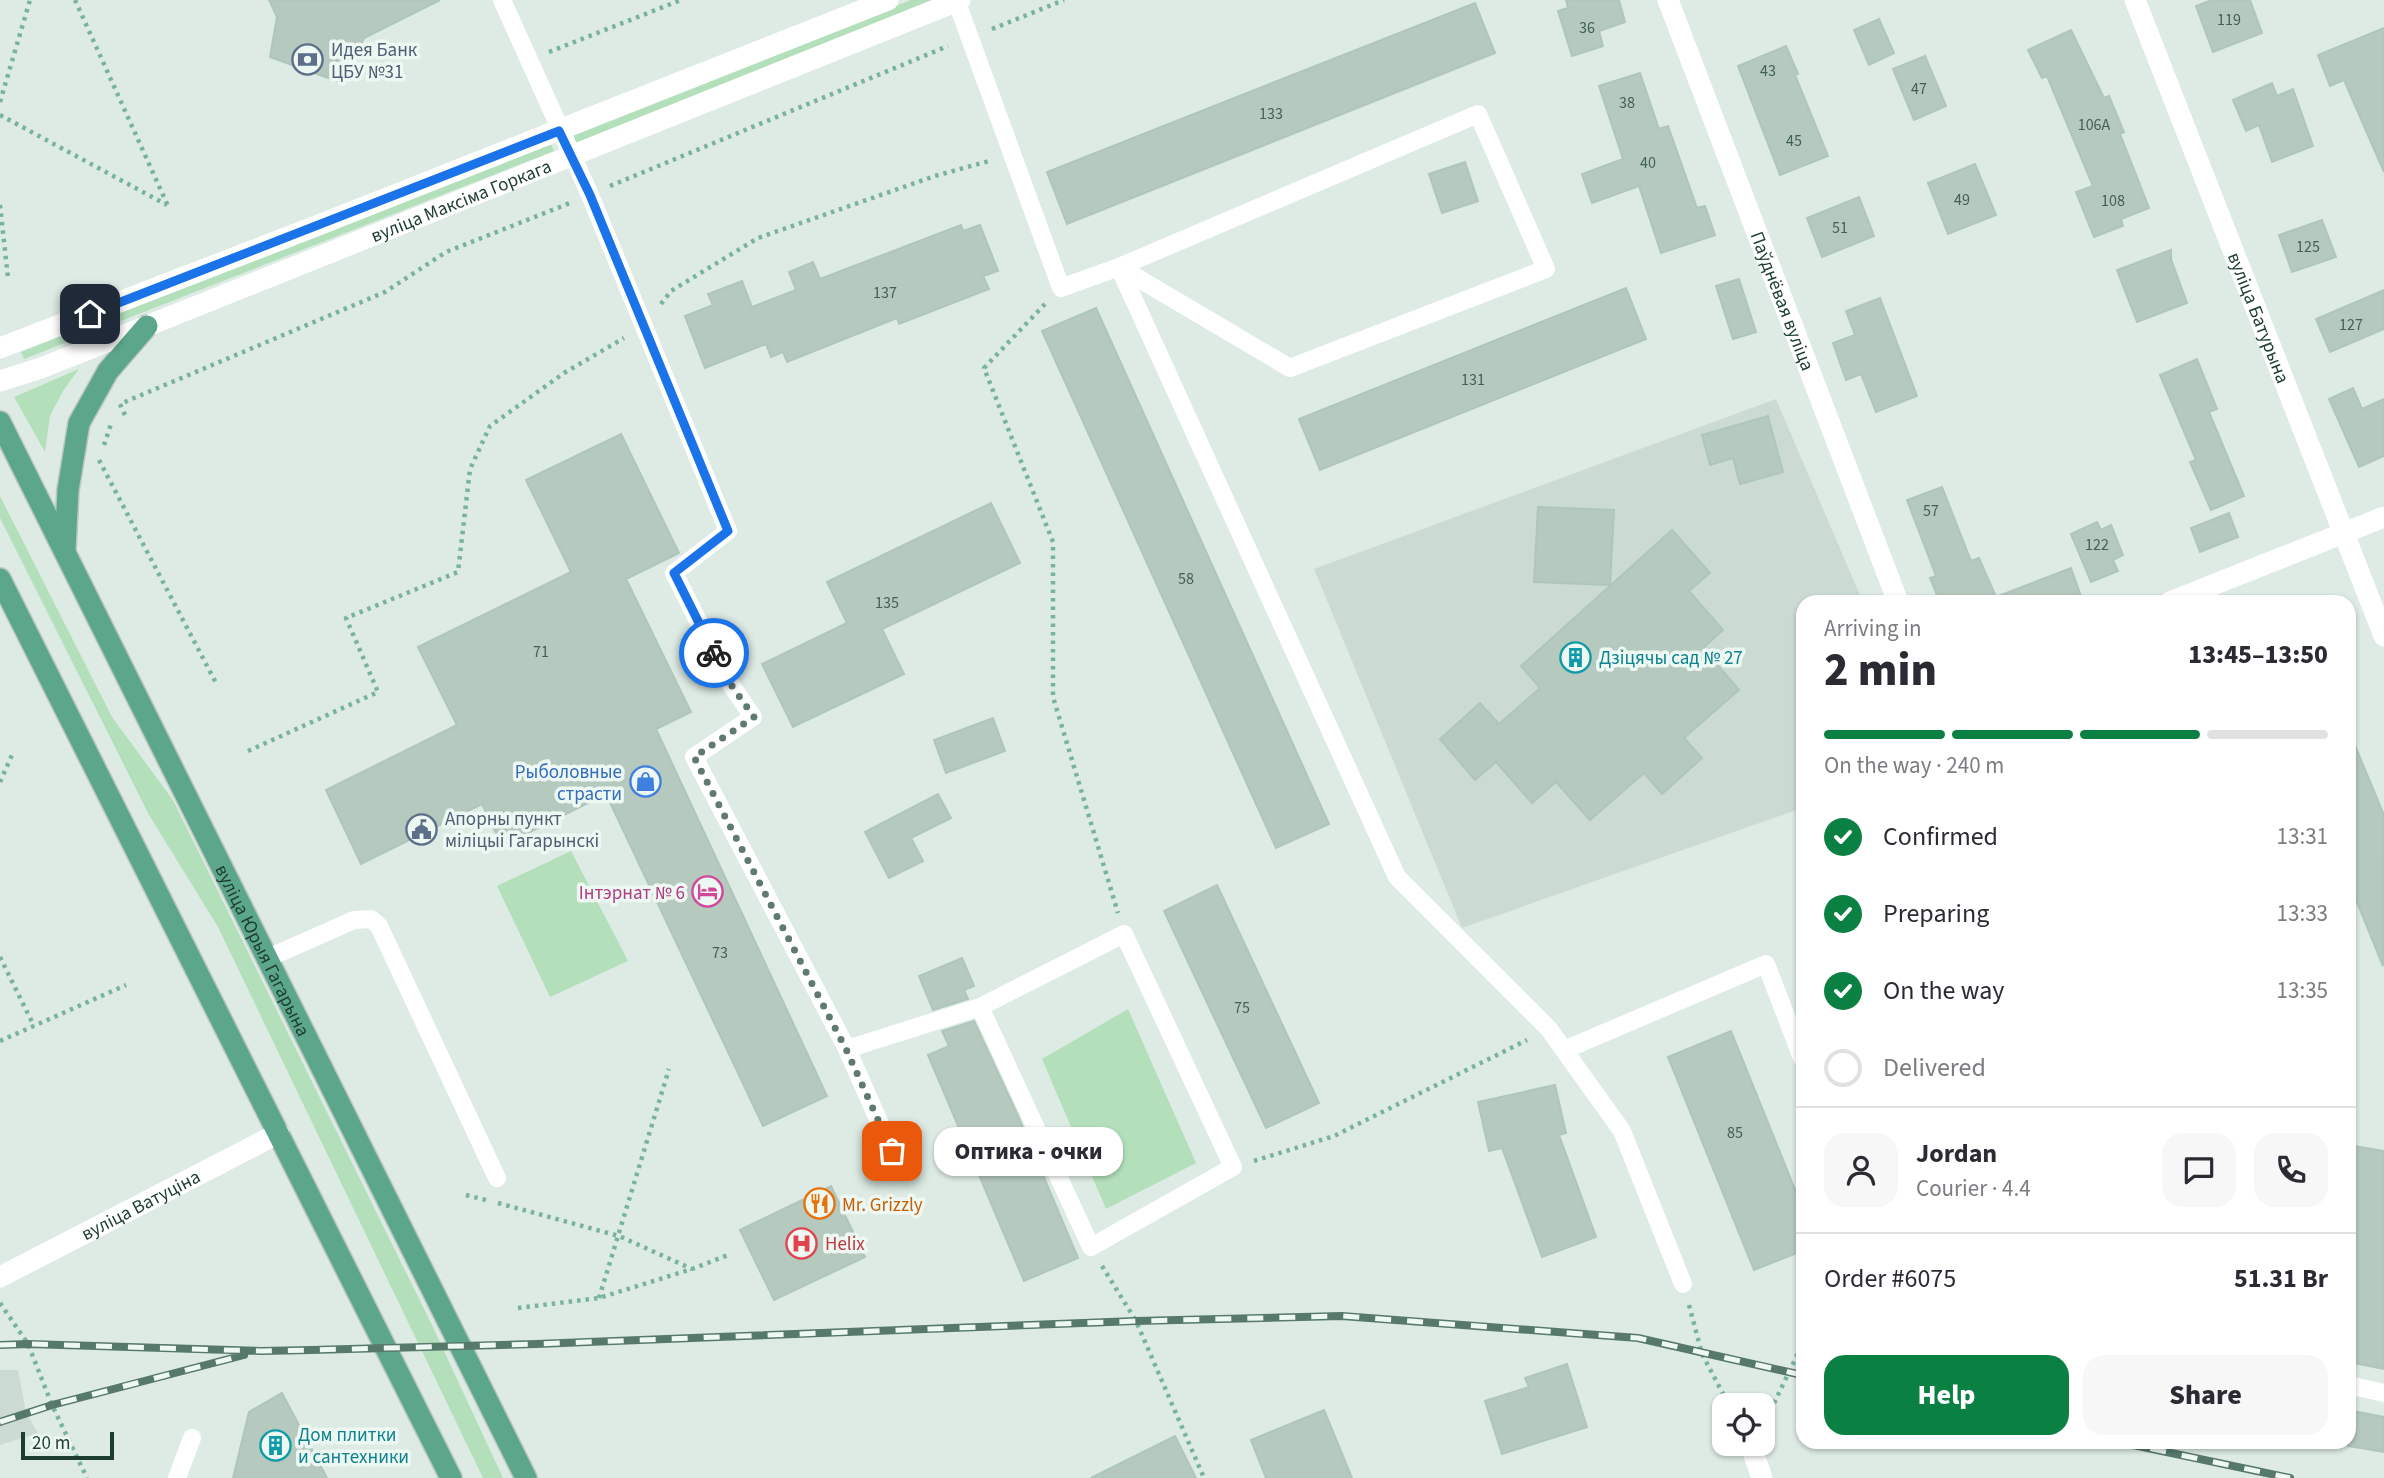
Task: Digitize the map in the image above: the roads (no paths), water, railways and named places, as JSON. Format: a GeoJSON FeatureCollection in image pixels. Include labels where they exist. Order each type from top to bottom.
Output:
{"type":"FeatureCollection","features":[{"type":"Feature","properties":{"kind":"main road"},"geometry":{"type":"LineString","coordinates":[[65,551],[68,489],[79,423],[108,371],[147,326]]}},
{"type":"Feature","properties":{"kind":"main road","name":"вуліца Юрыя Гагарына"},"geometry":{"type":"LineString","coordinates":[[0,422],[526,1478]]}},
{"type":"Feature","properties":{"kind":"main road"},"geometry":{"type":"LineString","coordinates":[[0,579],[279,1133],[384,1348],[452,1478]]}},
{"type":"Feature","properties":{"kind":"street","name":"вуліца Максіма Горкага"},"geometry":{"type":"LineString","coordinates":[[0,348],[888,0]]}},
{"type":"Feature","properties":{"kind":"street","name":"Паўднёвая вуліца"},"geometry":{"type":"LineString","coordinates":[[1668,0],[1895,595]]}},
{"type":"Feature","properties":{"kind":"street","name":"вуліца Батурына"},"geometry":{"type":"LineString","coordinates":[[2135,0],[2384,636]]}},
{"type":"Feature","properties":{"kind":"street","name":"вуліца Максіма Горкага"},"geometry":{"type":"LineString","coordinates":[[0,382],[147,326],[957,1]]}},
{"type":"Feature","properties":{"kind":"street"},"geometry":{"type":"LineString","coordinates":[[2188,595],[2384,517]]}},
{"type":"Feature","properties":{"kind":"street","name":"вуліца Ватуціна"},"geometry":{"type":"LineString","coordinates":[[0,1277],[279,1133]]}},
{"type":"Feature","properties":{"kind":"street"},"geometry":{"type":"LineString","coordinates":[[1754,1456],[1762,1478]]}},
{"type":"Feature","properties":{"kind":"lane"},"geometry":{"type":"LineString","coordinates":[[502,0],[590,195],[728,531],[674,573],[727,679],[754,717],[694,757],[846,1049],[892,1151]]}},
{"type":"Feature","properties":{"kind":"lane"},"geometry":{"type":"LineString","coordinates":[[957,1],[1061,288],[1119,267],[1478,114],[1546,269],[1290,368],[1119,267]]}},
{"type":"Feature","properties":{"kind":"lane"},"geometry":{"type":"LineString","coordinates":[[1119,267],[1397,877],[1549,1029],[1622,1131],[1684,1284]]}},
{"type":"Feature","properties":{"kind":"lane"},"geometry":{"type":"LineString","coordinates":[[268,958],[354,920],[371,919],[379,926],[497,1178]]}},
{"type":"Feature","properties":{"kind":"lane"},"geometry":{"type":"LineString","coordinates":[[846,1049],[979,1007],[1124,934],[1233,1167],[1091,1247],[979,1007]]}},
{"type":"Feature","properties":{"kind":"lane"},"geometry":{"type":"LineString","coordinates":[[1564,1050],[1766,964],[1796,1042]]}},
{"type":"Feature","properties":{"kind":"lane"},"geometry":{"type":"LineString","coordinates":[[2356,1387],[2384,1393]]}},
{"type":"Feature","properties":{"kind":"lane"},"geometry":{"type":"LineString","coordinates":[[177,1478],[192,1438]]}},
{"type":"Feature","properties":{"kind":"railway"},"geometry":{"type":"LineString","coordinates":[[0,1345],[311,1350],[1342,1316],[1638,1338],[1796,1374]]}},
{"type":"Feature","properties":{"kind":"railway"},"geometry":{"type":"LineString","coordinates":[[0,1422],[52,1405],[244,1355]]}},
{"type":"Feature","properties":{"kind":"railway"},"geometry":{"type":"LineString","coordinates":[[2152,1449],[2290,1478]]}},
{"type":"Feature","properties":{"kind":"place","name":"Идея Банк ЦБУ №31"},"geometry":{"type":"Point","coordinates":[308,60]}},
{"type":"Feature","properties":{"kind":"place","name":"Дзіцячы сад № 27"},"geometry":{"type":"Point","coordinates":[1576,657]}},
{"type":"Feature","properties":{"kind":"place","name":"Рыболовные страсти"},"geometry":{"type":"Point","coordinates":[645,782]}},
{"type":"Feature","properties":{"kind":"place","name":"Апорны пункт міліцыі Гагарынскі"},"geometry":{"type":"Point","coordinates":[422,829]}},
{"type":"Feature","properties":{"kind":"place","name":"Інтэрнат № 6"},"geometry":{"type":"Point","coordinates":[708,892]}},
{"type":"Feature","properties":{"kind":"place","name":"Оптика - очки"},"geometry":{"type":"Point","coordinates":[892,1151]}},
{"type":"Feature","properties":{"kind":"place","name":"Mr. Grizzly"},"geometry":{"type":"Point","coordinates":[819,1204]}},
{"type":"Feature","properties":{"kind":"place","name":"Helix"},"geometry":{"type":"Point","coordinates":[802,1243]}},
{"type":"Feature","properties":{"kind":"place","name":"Дом плитки и сантехники"},"geometry":{"type":"Point","coordinates":[275,1445]}}]}
